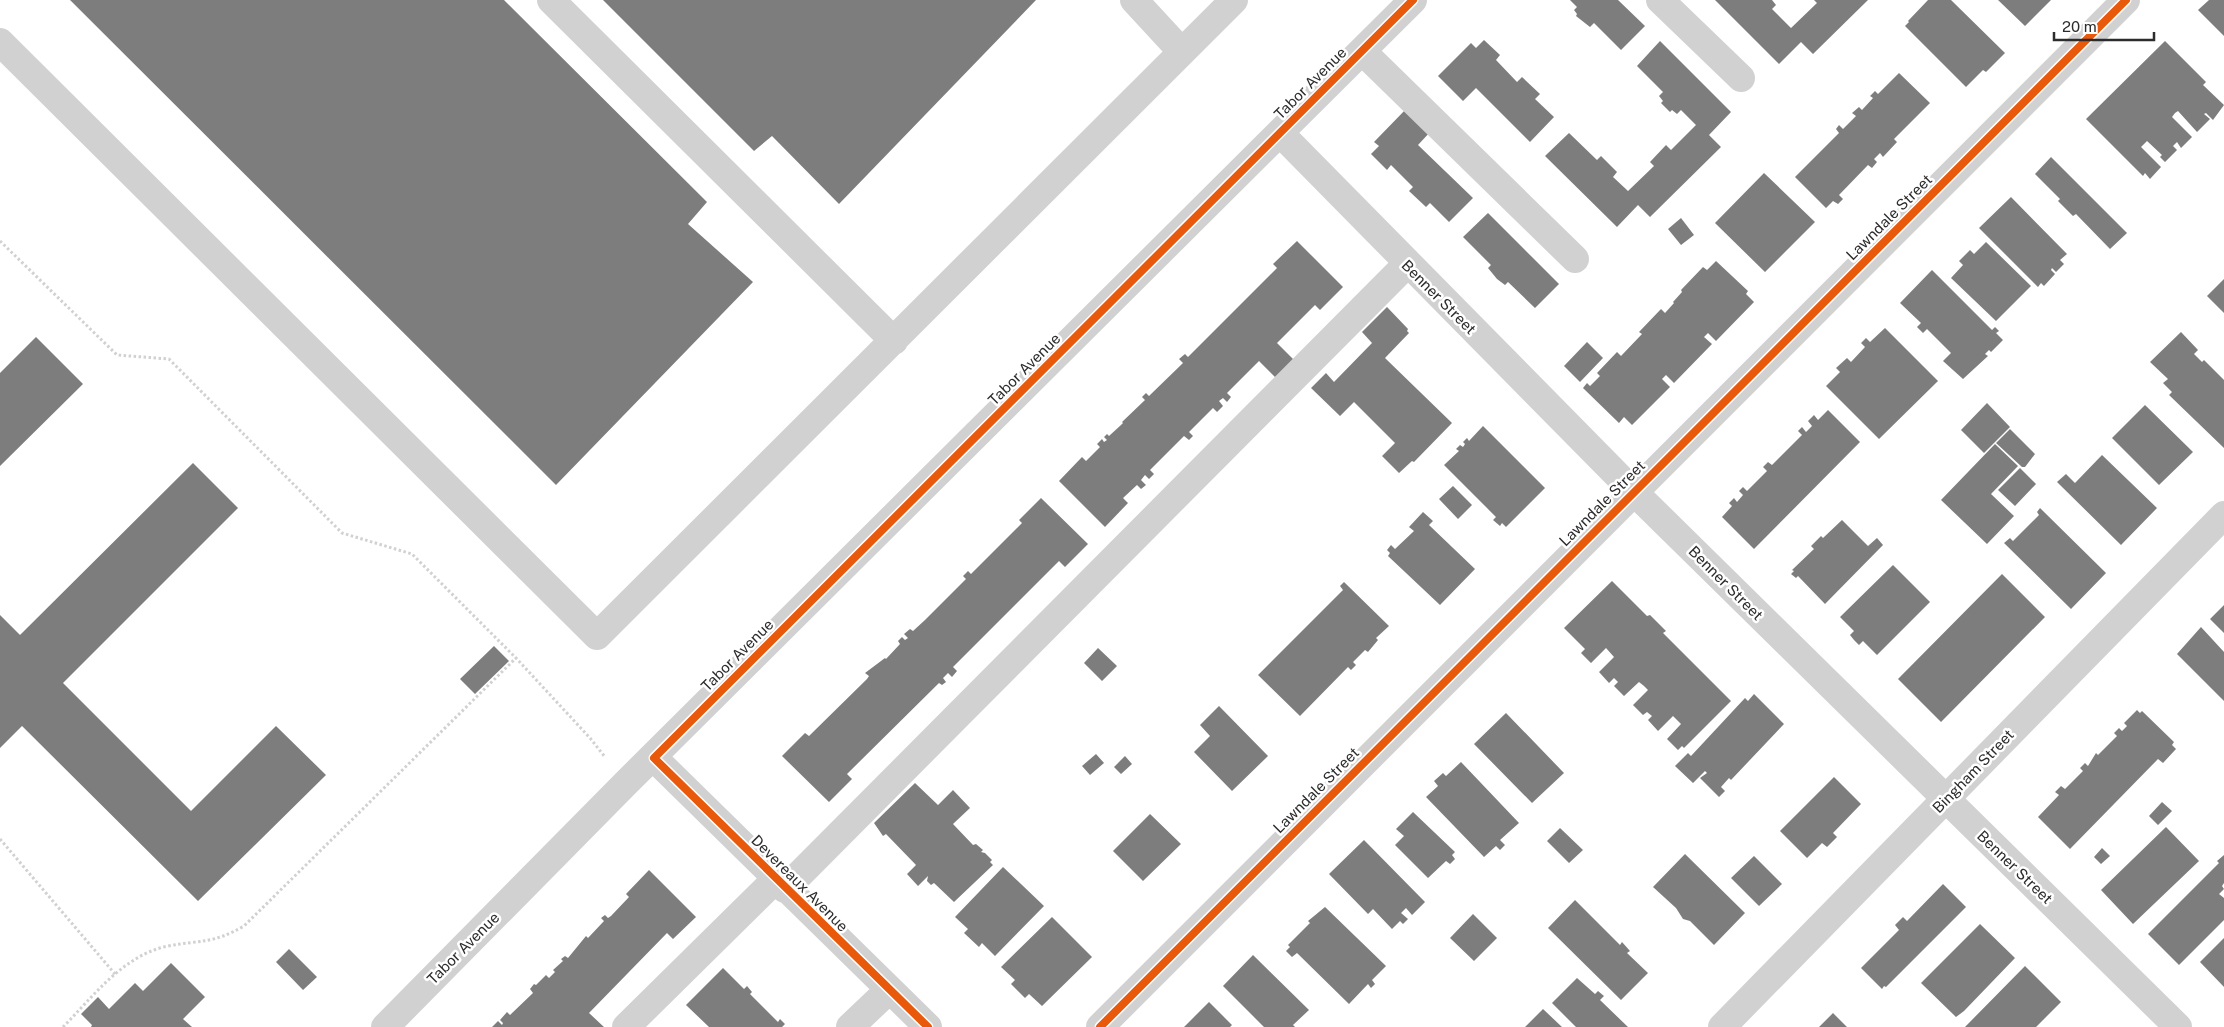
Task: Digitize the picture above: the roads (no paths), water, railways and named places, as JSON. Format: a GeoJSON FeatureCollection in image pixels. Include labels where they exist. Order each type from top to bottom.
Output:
{"type":"FeatureCollection","features":[{"type":"Feature","properties":{"kind":"street"},"geometry":{"type":"LineString","coordinates":[[550,0],[894,341]]}},
{"type":"Feature","properties":{"kind":"street"},"geometry":{"type":"LineString","coordinates":[[1134,0],[1182,52]]}},
{"type":"Feature","properties":{"kind":"street"},"geometry":{"type":"LineString","coordinates":[[0,42],[597,636],[1234,0]]}},
{"type":"Feature","properties":{"kind":"street","name":"Tabor Avenue"},"geometry":{"type":"LineString","coordinates":[[385,1027],[1414,0]]}},
{"type":"Feature","properties":{"kind":"street"},"geometry":{"type":"LineString","coordinates":[[1660,0],[1741,78]]}},
{"type":"Feature","properties":{"kind":"street","name":"Lawndale Street"},"geometry":{"type":"LineString","coordinates":[[1100,1027],[1633,491],[2126,0]]}},
{"type":"Feature","properties":{"kind":"street"},"geometry":{"type":"LineString","coordinates":[[1362,51],[1575,260]]}},
{"type":"Feature","properties":{"kind":"street","name":"Benner Street"},"geometry":{"type":"LineString","coordinates":[[1280,133],[1407,264],[1633,491],[2178,1027]]}},
{"type":"Feature","properties":{"kind":"street"},"geometry":{"type":"LineString","coordinates":[[641,1022],[1407,264]]}},
{"type":"Feature","properties":{"kind":"street","name":"Bingham Street"},"geometry":{"type":"LineString","coordinates":[[1722,1027],[2224,515]]}},
{"type":"Feature","properties":{"kind":"street","name":"Devereaux Avenue"},"geometry":{"type":"LineString","coordinates":[[654,758],[780,884],[928,1027]]}},
{"type":"Feature","properties":{"kind":"street"},"geometry":{"type":"LineString","coordinates":[[850,1027],[889,990]]}}]}
